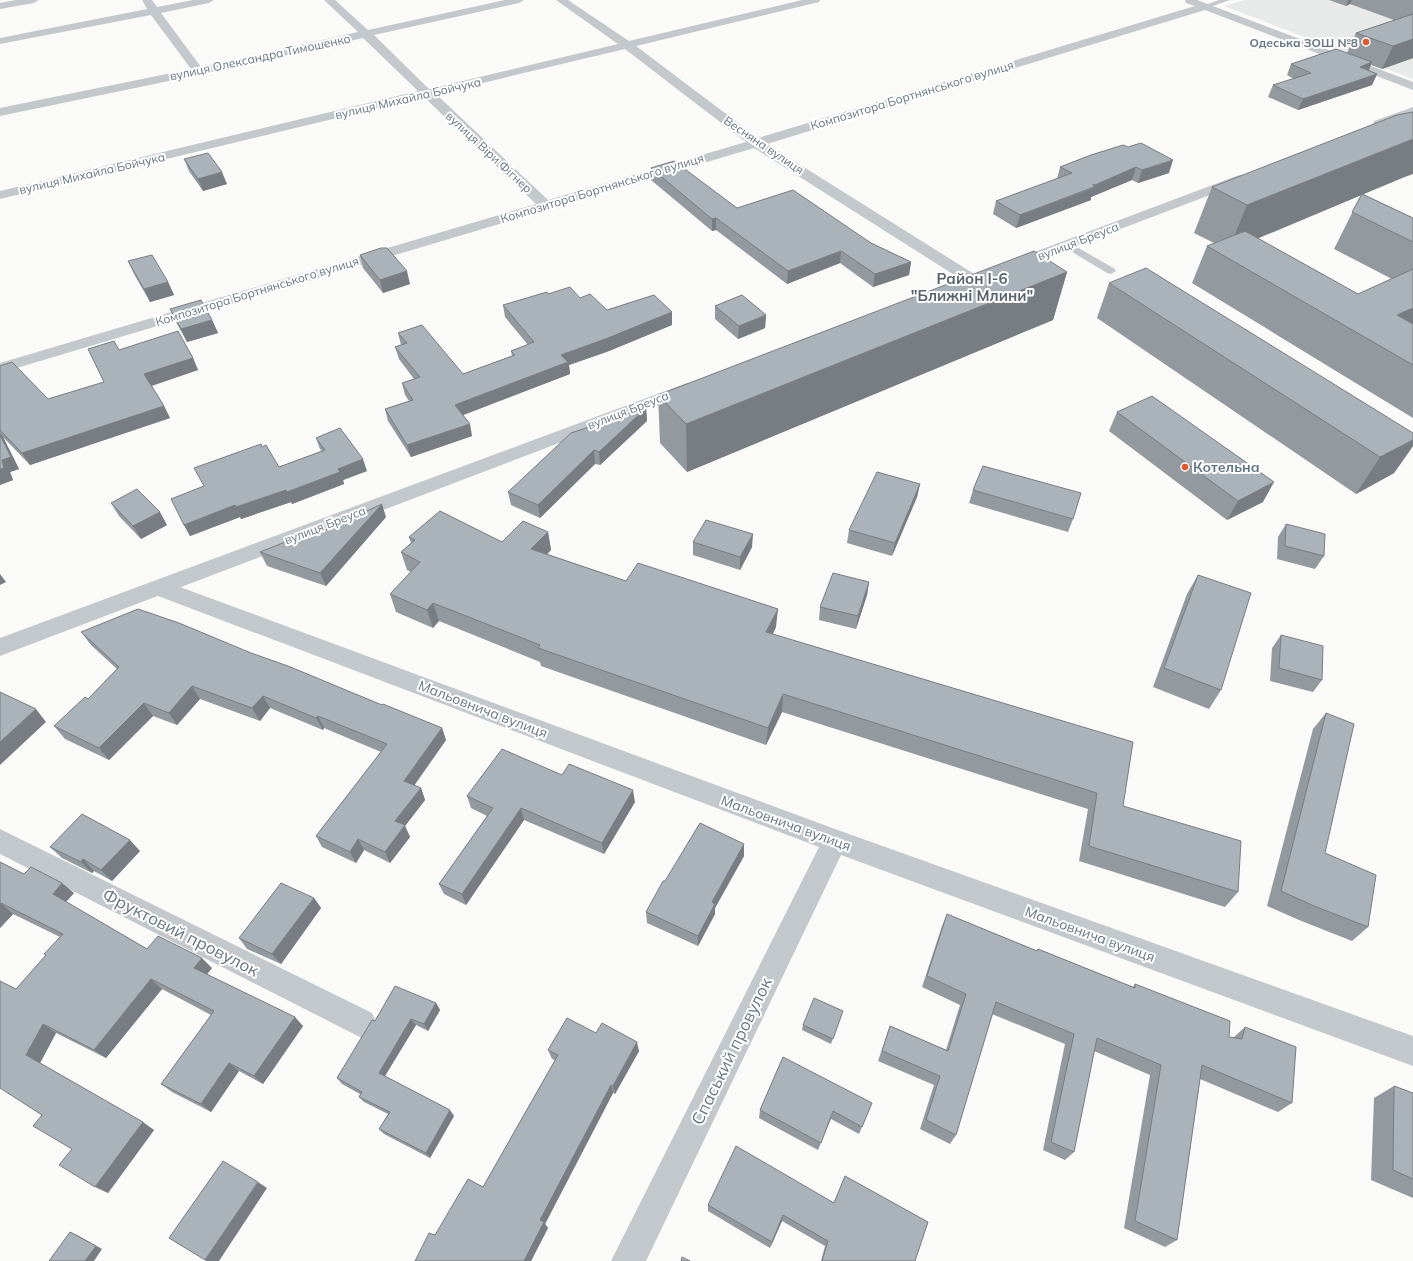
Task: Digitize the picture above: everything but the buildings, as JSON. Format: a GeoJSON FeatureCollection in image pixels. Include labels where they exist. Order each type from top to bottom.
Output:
{"type":"FeatureCollection","features":[{"type":"Feature","properties":{"kind":"street"},"geometry":{"type":"LineString","coordinates":[[0,6],[34,0]]}},
{"type":"Feature","properties":{"kind":"street"},"geometry":{"type":"LineString","coordinates":[[146,0],[198,71]]}},
{"type":"Feature","properties":{"kind":"street"},"geometry":{"type":"LineString","coordinates":[[0,41],[209,0]]}},
{"type":"Feature","properties":{"kind":"street","name":"вулиця Віри Фігнер"},"geometry":{"type":"LineString","coordinates":[[329,0],[545,205]]}},
{"type":"Feature","properties":{"kind":"street","name":"вулиця Олександра Тимошенко"},"geometry":{"type":"LineString","coordinates":[[0,112],[198,71],[520,0]]}},
{"type":"Feature","properties":{"kind":"street","name":"Весняна вулиця"},"geometry":{"type":"LineString","coordinates":[[561,0],[627,45],[756,143],[986,275]]}},
{"type":"Feature","properties":{"kind":"street","name":"вулиця Михайла Бойчука"},"geometry":{"type":"LineString","coordinates":[[0,195],[815,0]]}},
{"type":"Feature","properties":{"kind":"street"},"geometry":{"type":"LineString","coordinates":[[1186,0],[1413,86]]}},
{"type":"Feature","properties":{"kind":"street","name":"Композитора Бортнянського вулиця"},"geometry":{"type":"LineString","coordinates":[[0,368],[756,143],[1204,7]]}},
{"type":"Feature","properties":{"kind":"street"},"geometry":{"type":"LineString","coordinates":[[1362,131],[1413,111]]}},
{"type":"Feature","properties":{"kind":"street","name":"вулиця Бреуса"},"geometry":{"type":"LineString","coordinates":[[951,288],[1068,245],[1252,173]]}},
{"type":"Feature","properties":{"kind":"street","name":"вулиця Бреуса"},"geometry":{"type":"LineString","coordinates":[[0,647],[161,588],[466,470],[701,382]]}},
{"type":"Feature","properties":{"kind":"street","name":"Мальовнича вулиця"},"geometry":{"type":"LineString","coordinates":[[161,588],[835,841],[1413,1051]]}},
{"type":"Feature","properties":{"kind":"street","name":"Фруктовий провулок"},"geometry":{"type":"LineString","coordinates":[[0,841],[362,1023]]}},
{"type":"Feature","properties":{"kind":"street","name":"Спаський провулок"},"geometry":{"type":"LineString","coordinates":[[628,1261],[835,841]]}},
{"type":"Feature","properties":{"kind":"lane"},"geometry":{"type":"LineString","coordinates":[[1204,7],[1226,0]]}},
{"type":"Feature","properties":{"kind":"lane"},"geometry":{"type":"LineString","coordinates":[[1068,245],[1111,271]]}},
{"type":"Feature","properties":{"kind":"shaded area","name":"Одеська ЗОШ №8"},"geometry":{"type":"Polygon","coordinates":[[[1244,0],[1413,0],[1413,79],[1224,6],[1244,0]]]}},
{"type":"Feature","properties":{"kind":"place","name":"Одеська ЗОШ №8"},"geometry":{"type":"Point","coordinates":[1366,42]}},
{"type":"Feature","properties":{"kind":"place","name":"Котельна"},"geometry":{"type":"Point","coordinates":[1185,467]}},
{"type":"Feature","properties":{"kind":"district","name":"Район І-6 \"Ближні Млини\""},"geometry":{"type":"Point","coordinates":[972,286]}}]}
